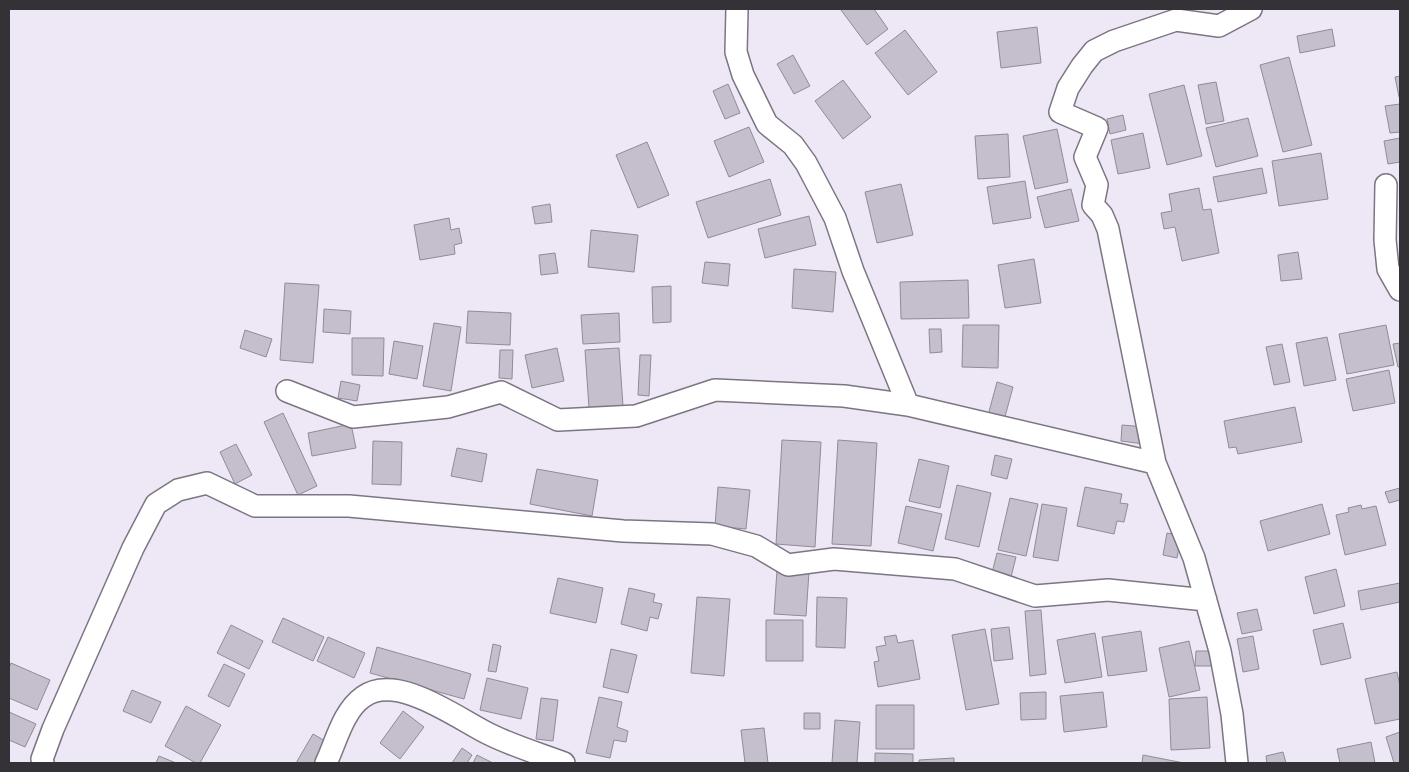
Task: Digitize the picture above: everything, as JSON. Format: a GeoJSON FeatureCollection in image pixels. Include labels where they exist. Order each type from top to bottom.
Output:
{"type":"FeatureCollection","features":[{"type":"Feature","properties":{"kind":"street"},"geometry":{"type":"LineString","coordinates":[[737,9],[736,52],[743,75],[767,124],[793,145],[806,163],[834,218],[853,271],[908,405]]}},
{"type":"Feature","properties":{"kind":"street"},"geometry":{"type":"LineString","coordinates":[[1237,763],[1232,714],[1220,651],[1194,558],[1155,463],[1108,229],[1102,215],[1093,205],[1097,185],[1085,157],[1097,128],[1060,112],[1068,88],[1094,51],[1114,41],[1176,20],[1220,26],[1250,9]]}},
{"type":"Feature","properties":{"kind":"street"},"geometry":{"type":"LineString","coordinates":[[1386,185],[1385,240],[1388,269],[1400,290]]}},
{"type":"Feature","properties":{"kind":"street"},"geometry":{"type":"LineString","coordinates":[[287,391],[353,417],[448,407],[501,392],[558,420],[636,416],[715,390],[844,396],[908,405],[1155,463]]}},
{"type":"Feature","properties":{"kind":"street"},"geometry":{"type":"LineString","coordinates":[[43,763],[42,759],[53,729],[133,548],[156,504],[178,490],[207,483],[255,506],[349,506],[614,530],[712,534],[756,546],[788,565],[834,559],[955,569],[1035,596],[1108,590],[1206,600]]}},
{"type":"Feature","properties":{"kind":"street"},"geometry":{"type":"LineString","coordinates":[[326,763],[348,713],[363,697],[378,689],[403,692],[444,708],[490,734],[564,763]]}},
{"type":"Feature","properties":{"kind":"building"},"geometry":{"type":"Polygon","coordinates":[[[874,9],[888,29],[867,45],[841,10],[874,9]]]}},
{"type":"Feature","properties":{"kind":"building"},"geometry":{"type":"Polygon","coordinates":[[[1037,27],[1041,63],[1001,68],[997,32],[1037,27]]]}},
{"type":"Feature","properties":{"kind":"building"},"geometry":{"type":"Polygon","coordinates":[[[1332,29],[1335,46],[1300,53],[1297,36],[1332,29]]]}},
{"type":"Feature","properties":{"kind":"building"},"geometry":{"type":"Polygon","coordinates":[[[905,30],[937,72],[908,95],[875,53],[905,30]]]}},
{"type":"Feature","properties":{"kind":"building"},"geometry":{"type":"Polygon","coordinates":[[[793,55],[810,86],[794,94],[777,64],[793,55]]]}},
{"type":"Feature","properties":{"kind":"building"},"geometry":{"type":"Polygon","coordinates":[[[1289,57],[1312,145],[1283,152],[1260,65],[1289,57]]]}},
{"type":"Feature","properties":{"kind":"building"},"geometry":{"type":"Polygon","coordinates":[[[1400,76],[1400,97],[1399,97],[1395,77],[1400,76]]]}},
{"type":"Feature","properties":{"kind":"building"},"geometry":{"type":"Polygon","coordinates":[[[843,80],[871,117],[843,139],[815,101],[843,80]]]}},
{"type":"Feature","properties":{"kind":"building"},"geometry":{"type":"Polygon","coordinates":[[[1216,82],[1224,121],[1206,124],[1198,85],[1216,82]]]}},
{"type":"Feature","properties":{"kind":"building"},"geometry":{"type":"Polygon","coordinates":[[[728,84],[740,113],[725,119],[713,91],[728,84]]]}},
{"type":"Feature","properties":{"kind":"building"},"geometry":{"type":"Polygon","coordinates":[[[1184,85],[1202,156],[1167,165],[1149,94],[1184,85]]]}},
{"type":"Feature","properties":{"kind":"building"},"geometry":{"type":"Polygon","coordinates":[[[1400,104],[1400,132],[1390,133],[1385,106],[1400,104]]]}},
{"type":"Feature","properties":{"kind":"building"},"geometry":{"type":"Polygon","coordinates":[[[1123,115],[1126,130],[1110,134],[1107,119],[1123,115]]]}},
{"type":"Feature","properties":{"kind":"building"},"geometry":{"type":"Polygon","coordinates":[[[1248,118],[1258,156],[1216,167],[1206,128],[1248,118]]]}},
{"type":"Feature","properties":{"kind":"building"},"geometry":{"type":"Polygon","coordinates":[[[749,127],[764,162],[729,177],[714,141],[749,127]]]}},
{"type":"Feature","properties":{"kind":"building"},"geometry":{"type":"Polygon","coordinates":[[[1057,129],[1068,182],[1035,189],[1023,136],[1057,129]]]}},
{"type":"Feature","properties":{"kind":"building"},"geometry":{"type":"Polygon","coordinates":[[[1143,133],[1150,168],[1118,174],[1111,140],[1143,133]]]}},
{"type":"Feature","properties":{"kind":"building"},"geometry":{"type":"Polygon","coordinates":[[[1008,134],[1010,177],[978,179],[975,136],[1008,134]]]}},
{"type":"Feature","properties":{"kind":"building"},"geometry":{"type":"Polygon","coordinates":[[[1400,138],[1400,162],[1388,164],[1384,141],[1400,138]]]}},
{"type":"Feature","properties":{"kind":"building"},"geometry":{"type":"Polygon","coordinates":[[[647,142],[669,195],[638,208],[616,155],[647,142]]]}},
{"type":"Feature","properties":{"kind":"building"},"geometry":{"type":"Polygon","coordinates":[[[1321,153],[1328,199],[1279,206],[1272,161],[1321,153]]]}},
{"type":"Feature","properties":{"kind":"building"},"geometry":{"type":"Polygon","coordinates":[[[1262,168],[1267,193],[1218,202],[1213,177],[1262,168]]]}},
{"type":"Feature","properties":{"kind":"building"},"geometry":{"type":"Polygon","coordinates":[[[770,179],[781,215],[708,238],[696,202],[770,179]]]}},
{"type":"Feature","properties":{"kind":"building"},"geometry":{"type":"Polygon","coordinates":[[[1025,181],[1031,218],[993,224],[987,187],[1025,181]]]}},
{"type":"Feature","properties":{"kind":"building"},"geometry":{"type":"Polygon","coordinates":[[[901,184],[913,235],[877,243],[865,192],[901,184]]]}},
{"type":"Feature","properties":{"kind":"building"},"geometry":{"type":"Polygon","coordinates":[[[1199,188],[1203,210],[1211,209],[1219,253],[1182,261],[1175,227],[1164,229],[1161,213],[1172,211],[1169,194],[1199,188]]]}},
{"type":"Feature","properties":{"kind":"building"},"geometry":{"type":"Polygon","coordinates":[[[1071,189],[1079,221],[1045,228],[1037,197],[1071,189]]]}},
{"type":"Feature","properties":{"kind":"building"},"geometry":{"type":"Polygon","coordinates":[[[550,204],[552,222],[535,224],[532,207],[550,204]]]}},
{"type":"Feature","properties":{"kind":"building"},"geometry":{"type":"Polygon","coordinates":[[[809,216],[816,245],[765,258],[758,229],[809,216]]]}},
{"type":"Feature","properties":{"kind":"building"},"geometry":{"type":"Polygon","coordinates":[[[449,218],[451,230],[459,228],[462,243],[454,245],[455,254],[420,260],[414,225],[449,218]]]}},
{"type":"Feature","properties":{"kind":"building"},"geometry":{"type":"Polygon","coordinates":[[[591,230],[638,235],[634,272],[588,267],[591,230]]]}},
{"type":"Feature","properties":{"kind":"building"},"geometry":{"type":"Polygon","coordinates":[[[1298,252],[1302,279],[1281,281],[1278,255],[1298,252]]]}},
{"type":"Feature","properties":{"kind":"building"},"geometry":{"type":"Polygon","coordinates":[[[555,253],[558,273],[541,275],[539,255],[555,253]]]}},
{"type":"Feature","properties":{"kind":"building"},"geometry":{"type":"Polygon","coordinates":[[[1034,259],[1041,303],[1005,308],[998,265],[1034,259]]]}},
{"type":"Feature","properties":{"kind":"building"},"geometry":{"type":"Polygon","coordinates":[[[705,262],[730,264],[728,286],[702,283],[705,262]]]}},
{"type":"Feature","properties":{"kind":"building"},"geometry":{"type":"Polygon","coordinates":[[[794,269],[836,272],[833,312],[792,308],[794,269]]]}},
{"type":"Feature","properties":{"kind":"building"},"geometry":{"type":"Polygon","coordinates":[[[968,280],[969,318],[901,319],[900,282],[968,280]]]}},
{"type":"Feature","properties":{"kind":"building"},"geometry":{"type":"Polygon","coordinates":[[[285,283],[319,285],[313,363],[280,360],[285,283]]]}},
{"type":"Feature","properties":{"kind":"building"},"geometry":{"type":"Polygon","coordinates":[[[671,286],[671,322],[653,323],[652,287],[671,286]]]}},
{"type":"Feature","properties":{"kind":"building"},"geometry":{"type":"Polygon","coordinates":[[[324,309],[351,311],[350,334],[323,332],[324,309]]]}},
{"type":"Feature","properties":{"kind":"building"},"geometry":{"type":"Polygon","coordinates":[[[468,311],[511,313],[510,345],[466,343],[468,311]]]}},
{"type":"Feature","properties":{"kind":"building"},"geometry":{"type":"Polygon","coordinates":[[[619,313],[620,342],[583,344],[581,315],[619,313]]]}},
{"type":"Feature","properties":{"kind":"building"},"geometry":{"type":"Polygon","coordinates":[[[434,323],[461,327],[451,391],[423,386],[434,323]]]}},
{"type":"Feature","properties":{"kind":"building"},"geometry":{"type":"Polygon","coordinates":[[[963,325],[999,325],[998,368],[962,367],[963,325]]]}},
{"type":"Feature","properties":{"kind":"building"},"geometry":{"type":"Polygon","coordinates":[[[1386,325],[1394,365],[1347,374],[1339,334],[1386,325]]]}},
{"type":"Feature","properties":{"kind":"building"},"geometry":{"type":"Polygon","coordinates":[[[929,329],[941,329],[942,352],[930,353],[929,329]]]}},
{"type":"Feature","properties":{"kind":"building"},"geometry":{"type":"Polygon","coordinates":[[[245,330],[272,339],[266,357],[240,348],[245,330]]]}},
{"type":"Feature","properties":{"kind":"building"},"geometry":{"type":"Polygon","coordinates":[[[1327,337],[1336,380],[1304,386],[1296,343],[1327,337]]]}},
{"type":"Feature","properties":{"kind":"building"},"geometry":{"type":"Polygon","coordinates":[[[352,338],[384,338],[383,376],[352,375],[352,338]]]}},
{"type":"Feature","properties":{"kind":"building"},"geometry":{"type":"Polygon","coordinates":[[[394,341],[423,346],[417,379],[389,374],[394,341]]]}},
{"type":"Feature","properties":{"kind":"building"},"geometry":{"type":"Polygon","coordinates":[[[1400,343],[1400,367],[1398,367],[1393,344],[1400,343]]]}},
{"type":"Feature","properties":{"kind":"building"},"geometry":{"type":"Polygon","coordinates":[[[1282,344],[1290,382],[1274,385],[1266,347],[1282,344]]]}},
{"type":"Feature","properties":{"kind":"building"},"geometry":{"type":"Polygon","coordinates":[[[557,348],[564,381],[532,388],[525,355],[557,348]]]}},
{"type":"Feature","properties":{"kind":"building"},"geometry":{"type":"Polygon","coordinates":[[[619,348],[623,406],[589,408],[585,350],[619,348]]]}},
{"type":"Feature","properties":{"kind":"building"},"geometry":{"type":"Polygon","coordinates":[[[500,350],[513,350],[512,379],[499,378],[500,350]]]}},
{"type":"Feature","properties":{"kind":"building"},"geometry":{"type":"Polygon","coordinates":[[[640,355],[651,355],[649,396],[638,395],[640,355]]]}},
{"type":"Feature","properties":{"kind":"building"},"geometry":{"type":"Polygon","coordinates":[[[1389,370],[1395,403],[1353,411],[1346,379],[1389,370]]]}},
{"type":"Feature","properties":{"kind":"building"},"geometry":{"type":"Polygon","coordinates":[[[341,381],[360,385],[357,401],[338,398],[341,381]]]}},
{"type":"Feature","properties":{"kind":"building"},"geometry":{"type":"Polygon","coordinates":[[[997,382],[1013,387],[1003,424],[987,419],[997,382]]]}},
{"type":"Feature","properties":{"kind":"building"},"geometry":{"type":"Polygon","coordinates":[[[1295,407],[1302,442],[1238,454],[1236,447],[1229,448],[1224,421],[1295,407]]]}},
{"type":"Feature","properties":{"kind":"building"},"geometry":{"type":"Polygon","coordinates":[[[283,413],[317,486],[298,495],[264,422],[283,413]]]}},
{"type":"Feature","properties":{"kind":"building"},"geometry":{"type":"Polygon","coordinates":[[[351,424],[356,448],[312,456],[308,433],[351,424]]]}},
{"type":"Feature","properties":{"kind":"building"},"geometry":{"type":"Polygon","coordinates":[[[1122,425],[1146,427],[1144,444],[1121,441],[1122,425]]]}},
{"type":"Feature","properties":{"kind":"building"},"geometry":{"type":"Polygon","coordinates":[[[782,440],[821,442],[815,547],[776,544],[782,440]]]}},
{"type":"Feature","properties":{"kind":"building"},"geometry":{"type":"Polygon","coordinates":[[[838,440],[877,443],[871,546],[832,544],[838,440]]]}},
{"type":"Feature","properties":{"kind":"building"},"geometry":{"type":"Polygon","coordinates":[[[373,441],[402,442],[401,485],[372,484],[373,441]]]}},
{"type":"Feature","properties":{"kind":"building"},"geometry":{"type":"Polygon","coordinates":[[[236,444],[252,475],[235,484],[220,452],[236,444]]]}},
{"type":"Feature","properties":{"kind":"building"},"geometry":{"type":"Polygon","coordinates":[[[457,448],[487,454],[482,482],[451,476],[457,448]]]}},
{"type":"Feature","properties":{"kind":"building"},"geometry":{"type":"Polygon","coordinates":[[[995,455],[1012,459],[1007,479],[991,475],[995,455]]]}},
{"type":"Feature","properties":{"kind":"building"},"geometry":{"type":"Polygon","coordinates":[[[919,459],[949,466],[940,508],[909,501],[919,459]]]}},
{"type":"Feature","properties":{"kind":"building"},"geometry":{"type":"Polygon","coordinates":[[[537,469],[598,480],[592,516],[530,504],[537,469]]]}},
{"type":"Feature","properties":{"kind":"building"},"geometry":{"type":"Polygon","coordinates":[[[957,485],[991,493],[979,547],[945,539],[957,485]]]}},
{"type":"Feature","properties":{"kind":"building"},"geometry":{"type":"Polygon","coordinates":[[[718,487],[750,490],[746,529],[715,526],[718,487]]]}},
{"type":"Feature","properties":{"kind":"building"},"geometry":{"type":"Polygon","coordinates":[[[1085,487],[1122,494],[1120,503],[1128,504],[1124,522],[1117,521],[1114,534],[1077,526],[1085,487]]]}},
{"type":"Feature","properties":{"kind":"building"},"geometry":{"type":"Polygon","coordinates":[[[1400,488],[1400,500],[1389,503],[1385,492],[1400,488]]]}},
{"type":"Feature","properties":{"kind":"building"},"geometry":{"type":"Polygon","coordinates":[[[1010,498],[1038,504],[1026,556],[998,550],[1010,498]]]}},
{"type":"Feature","properties":{"kind":"building"},"geometry":{"type":"Polygon","coordinates":[[[1042,504],[1067,508],[1058,561],[1033,557],[1042,504]]]}},
{"type":"Feature","properties":{"kind":"building"},"geometry":{"type":"Polygon","coordinates":[[[1322,504],[1330,534],[1268,551],[1260,521],[1322,504]]]}},
{"type":"Feature","properties":{"kind":"building"},"geometry":{"type":"Polygon","coordinates":[[[1361,505],[1362,509],[1376,506],[1386,545],[1345,555],[1336,515],[1349,512],[1348,508],[1361,505]]]}},
{"type":"Feature","properties":{"kind":"building"},"geometry":{"type":"Polygon","coordinates":[[[906,506],[942,514],[933,551],[898,543],[906,506]]]}},
{"type":"Feature","properties":{"kind":"building"},"geometry":{"type":"Polygon","coordinates":[[[1167,533],[1181,536],[1177,558],[1163,555],[1167,533]]]}},
{"type":"Feature","properties":{"kind":"building"},"geometry":{"type":"Polygon","coordinates":[[[997,553],[1016,557],[1011,577],[992,573],[997,553]]]}},
{"type":"Feature","properties":{"kind":"building"},"geometry":{"type":"Polygon","coordinates":[[[1336,569],[1345,606],[1314,614],[1305,577],[1336,569]]]}},
{"type":"Feature","properties":{"kind":"building"},"geometry":{"type":"Polygon","coordinates":[[[777,570],[809,572],[806,616],[774,614],[777,570]]]}},
{"type":"Feature","properties":{"kind":"building"},"geometry":{"type":"Polygon","coordinates":[[[558,578],[603,588],[596,623],[550,613],[558,578]]]}},
{"type":"Feature","properties":{"kind":"building"},"geometry":{"type":"Polygon","coordinates":[[[1400,583],[1400,602],[1361,610],[1358,591],[1400,583]]]}},
{"type":"Feature","properties":{"kind":"building"},"geometry":{"type":"Polygon","coordinates":[[[629,588],[655,594],[653,602],[662,604],[658,619],[650,617],[647,631],[621,624],[629,588]]]}},
{"type":"Feature","properties":{"kind":"building"},"geometry":{"type":"Polygon","coordinates":[[[697,597],[730,599],[724,676],[691,673],[697,597]]]}},
{"type":"Feature","properties":{"kind":"building"},"geometry":{"type":"Polygon","coordinates":[[[817,597],[847,598],[845,648],[816,647],[817,597]]]}},
{"type":"Feature","properties":{"kind":"building"},"geometry":{"type":"Polygon","coordinates":[[[1257,609],[1262,630],[1242,634],[1237,613],[1257,609]]]}},
{"type":"Feature","properties":{"kind":"building"},"geometry":{"type":"Polygon","coordinates":[[[1041,610],[1046,674],[1030,676],[1025,611],[1041,610]]]}},
{"type":"Feature","properties":{"kind":"building"},"geometry":{"type":"Polygon","coordinates":[[[283,618],[324,637],[313,661],[272,642],[283,618]]]}},
{"type":"Feature","properties":{"kind":"building"},"geometry":{"type":"Polygon","coordinates":[[[766,620],[803,620],[803,661],[766,661],[766,620]]]}},
{"type":"Feature","properties":{"kind":"building"},"geometry":{"type":"Polygon","coordinates":[[[1343,623],[1351,658],[1321,665],[1313,630],[1343,623]]]}},
{"type":"Feature","properties":{"kind":"building"},"geometry":{"type":"Polygon","coordinates":[[[231,625],[263,641],[249,669],[217,653],[231,625]]]}},
{"type":"Feature","properties":{"kind":"building"},"geometry":{"type":"Polygon","coordinates":[[[1009,627],[1013,659],[994,661],[991,629],[1009,627]]]}},
{"type":"Feature","properties":{"kind":"building"},"geometry":{"type":"Polygon","coordinates":[[[985,629],[999,704],[966,710],[952,635],[985,629]]]}},
{"type":"Feature","properties":{"kind":"building"},"geometry":{"type":"Polygon","coordinates":[[[1141,631],[1147,671],[1108,676],[1102,637],[1141,631]]]}},
{"type":"Feature","properties":{"kind":"building"},"geometry":{"type":"Polygon","coordinates":[[[1095,633],[1102,677],[1065,683],[1057,640],[1095,633]]]}},
{"type":"Feature","properties":{"kind":"building"},"geometry":{"type":"Polygon","coordinates":[[[896,635],[898,643],[913,640],[920,679],[878,687],[874,662],[879,661],[876,647],[886,645],[884,637],[896,635]]]}},
{"type":"Feature","properties":{"kind":"building"},"geometry":{"type":"Polygon","coordinates":[[[1253,636],[1259,669],[1243,672],[1237,639],[1253,636]]]}},
{"type":"Feature","properties":{"kind":"building"},"geometry":{"type":"Polygon","coordinates":[[[328,637],[365,653],[354,678],[317,661],[328,637]]]}},
{"type":"Feature","properties":{"kind":"building"},"geometry":{"type":"Polygon","coordinates":[[[1189,641],[1200,690],[1169,697],[1159,648],[1189,641]]]}},
{"type":"Feature","properties":{"kind":"building"},"geometry":{"type":"Polygon","coordinates":[[[493,644],[501,646],[496,672],[488,671],[493,644]]]}},
{"type":"Feature","properties":{"kind":"building"},"geometry":{"type":"Polygon","coordinates":[[[377,647],[471,674],[464,699],[370,673],[377,647]]]}},
{"type":"Feature","properties":{"kind":"building"},"geometry":{"type":"Polygon","coordinates":[[[611,649],[637,655],[628,693],[603,687],[611,649]]]}},
{"type":"Feature","properties":{"kind":"building"},"geometry":{"type":"Polygon","coordinates":[[[1196,651],[1213,651],[1213,666],[1195,666],[1196,651]]]}},
{"type":"Feature","properties":{"kind":"building"},"geometry":{"type":"Polygon","coordinates":[[[11,663],[50,680],[37,710],[9,698],[9,668],[11,663]]]}},
{"type":"Feature","properties":{"kind":"building"},"geometry":{"type":"Polygon","coordinates":[[[224,664],[245,674],[229,707],[208,696],[224,664]]]}},
{"type":"Feature","properties":{"kind":"building"},"geometry":{"type":"Polygon","coordinates":[[[1397,672],[1400,686],[1400,719],[1375,724],[1365,679],[1397,672]]]}},
{"type":"Feature","properties":{"kind":"building"},"geometry":{"type":"Polygon","coordinates":[[[487,678],[528,688],[521,719],[480,710],[487,678]]]}},
{"type":"Feature","properties":{"kind":"building"},"geometry":{"type":"Polygon","coordinates":[[[132,690],[161,702],[151,723],[123,711],[132,690]]]}},
{"type":"Feature","properties":{"kind":"building"},"geometry":{"type":"Polygon","coordinates":[[[1046,692],[1046,719],[1021,720],[1020,693],[1046,692]]]}},
{"type":"Feature","properties":{"kind":"building"},"geometry":{"type":"Polygon","coordinates":[[[1103,692],[1107,727],[1064,732],[1060,696],[1103,692]]]}},
{"type":"Feature","properties":{"kind":"building"},"geometry":{"type":"Polygon","coordinates":[[[599,697],[622,702],[617,727],[628,731],[626,742],[614,740],[610,758],[586,753],[599,697]]]}},
{"type":"Feature","properties":{"kind":"building"},"geometry":{"type":"Polygon","coordinates":[[[1207,697],[1210,748],[1171,750],[1169,699],[1207,697]]]}},
{"type":"Feature","properties":{"kind":"building"},"geometry":{"type":"Polygon","coordinates":[[[541,698],[558,700],[553,741],[536,739],[541,698]]]}},
{"type":"Feature","properties":{"kind":"building"},"geometry":{"type":"Polygon","coordinates":[[[876,705],[914,705],[914,749],[876,749],[876,705]]]}},
{"type":"Feature","properties":{"kind":"building"},"geometry":{"type":"Polygon","coordinates":[[[186,706],[221,725],[200,763],[196,763],[165,746],[186,706]]]}},
{"type":"Feature","properties":{"kind":"building"},"geometry":{"type":"Polygon","coordinates":[[[403,711],[424,727],[400,759],[380,743],[403,711]]]}},
{"type":"Feature","properties":{"kind":"building"},"geometry":{"type":"Polygon","coordinates":[[[9,712],[36,724],[25,747],[9,740],[9,712]]]}},
{"type":"Feature","properties":{"kind":"building"},"geometry":{"type":"Polygon","coordinates":[[[804,713],[820,713],[820,729],[804,729],[804,713]]]}},
{"type":"Feature","properties":{"kind":"building"},"geometry":{"type":"Polygon","coordinates":[[[835,720],[860,722],[857,763],[832,763],[835,720]]]}},
{"type":"Feature","properties":{"kind":"building"},"geometry":{"type":"Polygon","coordinates":[[[764,728],[768,763],[745,763],[741,730],[764,728]]]}},
{"type":"Feature","properties":{"kind":"building"},"geometry":{"type":"Polygon","coordinates":[[[1400,732],[1400,763],[1394,763],[1386,737],[1400,732]]]}},
{"type":"Feature","properties":{"kind":"building"},"geometry":{"type":"Polygon","coordinates":[[[313,734],[327,742],[315,763],[296,763],[313,734]]]}},
{"type":"Feature","properties":{"kind":"building"},"geometry":{"type":"Polygon","coordinates":[[[1371,742],[1375,763],[1340,763],[1337,749],[1371,742]]]}},
{"type":"Feature","properties":{"kind":"building"},"geometry":{"type":"Polygon","coordinates":[[[462,748],[472,755],[467,763],[452,763],[462,748]]]}},
{"type":"Feature","properties":{"kind":"building"},"geometry":{"type":"Polygon","coordinates":[[[1283,752],[1286,763],[1267,763],[1266,756],[1283,752]]]}},
{"type":"Feature","properties":{"kind":"building"},"geometry":{"type":"Polygon","coordinates":[[[875,753],[913,754],[913,763],[875,763],[875,753]]]}},
{"type":"Feature","properties":{"kind":"building"},"geometry":{"type":"Polygon","coordinates":[[[477,755],[493,763],[473,763],[477,755]]]}},
{"type":"Feature","properties":{"kind":"building"},"geometry":{"type":"Polygon","coordinates":[[[1143,755],[1184,763],[1142,763],[1143,755]]]}},
{"type":"Feature","properties":{"kind":"building"},"geometry":{"type":"Polygon","coordinates":[[[159,756],[176,763],[156,763],[159,756]]]}},
{"type":"Feature","properties":{"kind":"building"},"geometry":{"type":"Polygon","coordinates":[[[954,758],[954,763],[919,763],[919,760],[954,758]]]}}]}
